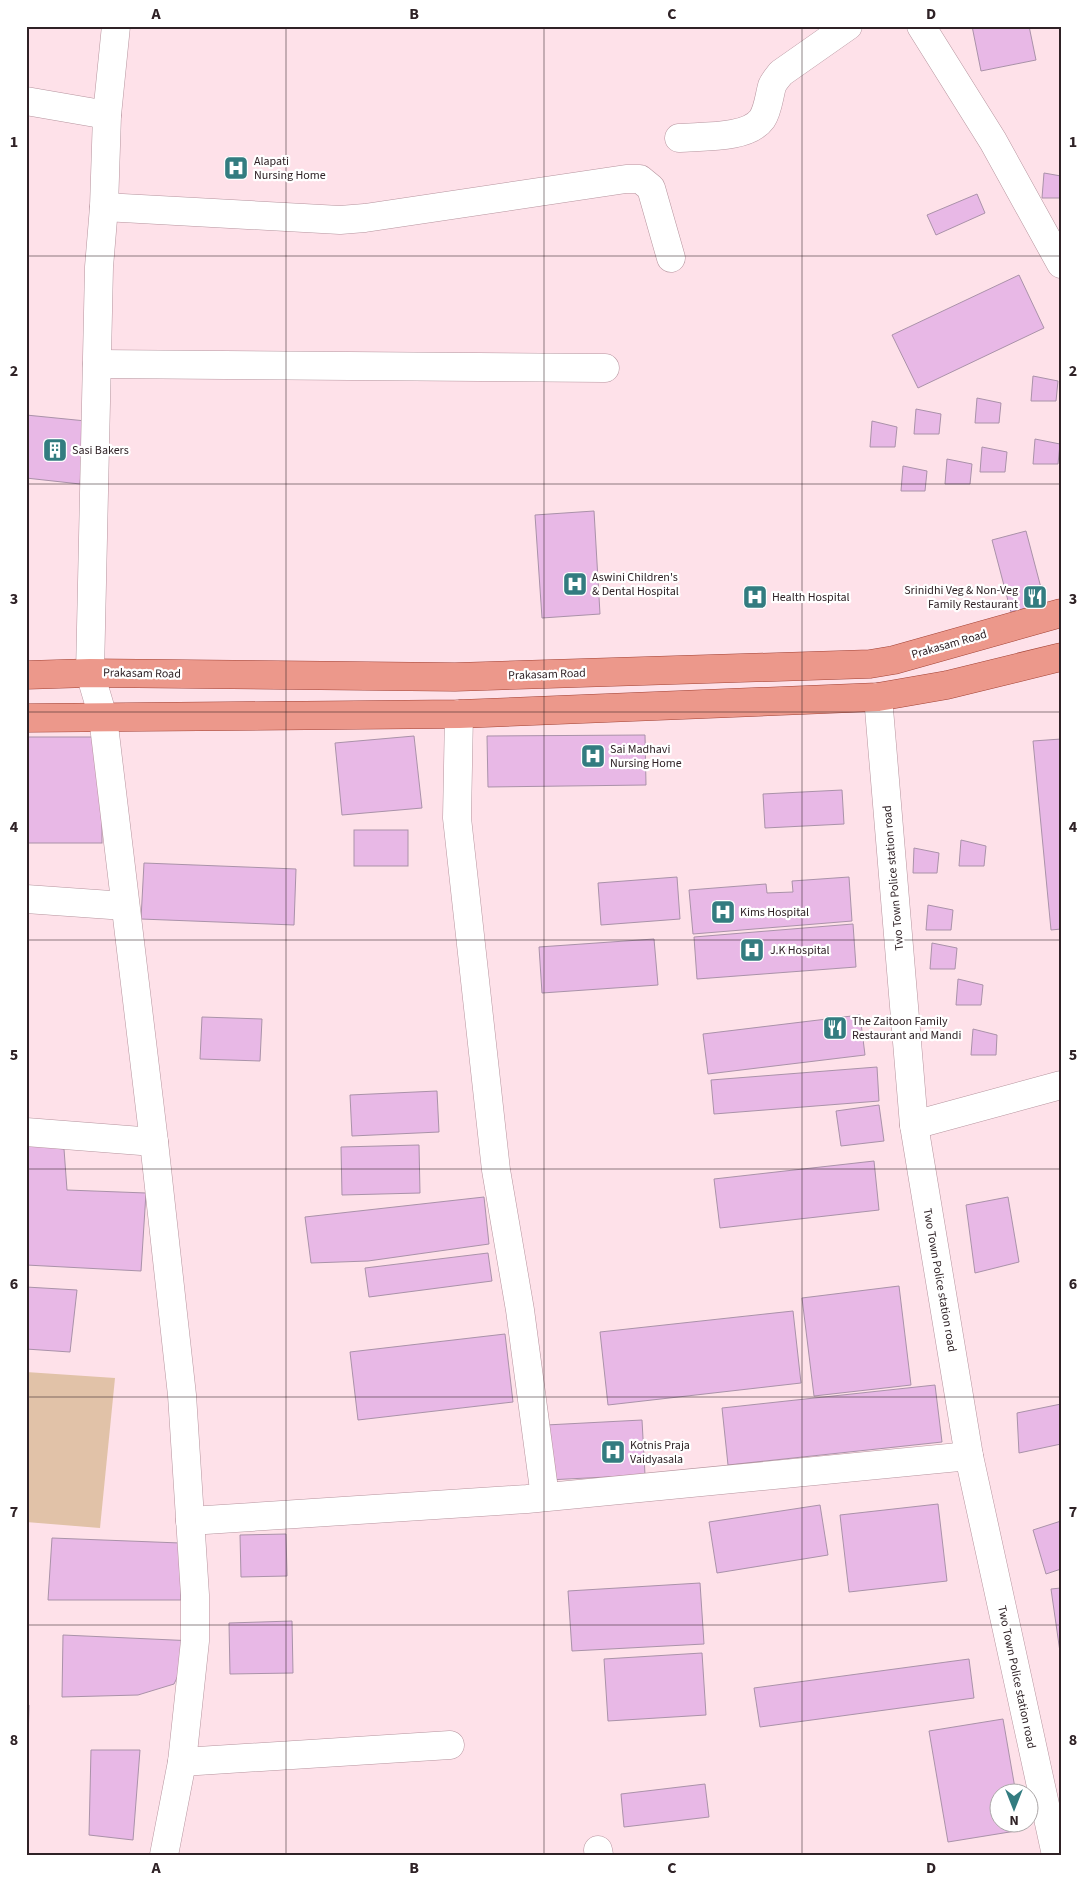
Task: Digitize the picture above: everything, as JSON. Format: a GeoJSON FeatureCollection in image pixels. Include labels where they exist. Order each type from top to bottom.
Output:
{"type":"FeatureCollection","features":[{"type":"Feature","properties":{"kind":"main road","name":"Prakasam Road"},"geometry":{"type":"LineString","coordinates":[[26,674],[455,677],[870,664],[894,660],[1061,613]]}},
{"type":"Feature","properties":{"kind":"main road"},"geometry":{"type":"LineString","coordinates":[[26,718],[458,714],[878,697],[947,686],[1061,657]]}},
{"type":"Feature","properties":{"kind":"street"},"geometry":{"type":"LineString","coordinates":[[116,26],[107,115],[104,207],[99,267],[90,673],[103,717],[154,1142],[182,1395],[190,1522],[195,1641],[182,1762],[164,1855]]}},
{"type":"Feature","properties":{"kind":"street"},"geometry":{"type":"LineString","coordinates":[[679,138],[740,133],[751,130],[761,120],[773,84],[781,73],[848,26]]}},
{"type":"Feature","properties":{"kind":"street"},"geometry":{"type":"LineString","coordinates":[[921,26],[993,141],[1061,264]]}},
{"type":"Feature","properties":{"kind":"street"},"geometry":{"type":"LineString","coordinates":[[26,101],[107,115]]}},
{"type":"Feature","properties":{"kind":"street"},"geometry":{"type":"LineString","coordinates":[[104,207],[340,220],[365,218],[626,179],[640,179],[651,188],[671,258]]}},
{"type":"Feature","properties":{"kind":"street"},"geometry":{"type":"LineString","coordinates":[[97,364],[604,368]]}},
{"type":"Feature","properties":{"kind":"street","name":"Two Town Police station road"},"geometry":{"type":"LineString","coordinates":[[878,697],[914,1125],[970,1456],[1051,1783],[1056,1855]]}},
{"type":"Feature","properties":{"kind":"street"},"geometry":{"type":"LineString","coordinates":[[458,714],[457,818],[460,848],[496,1170],[520,1310],[545,1497]]}},
{"type":"Feature","properties":{"kind":"street"},"geometry":{"type":"LineString","coordinates":[[26,899],[125,906]]}},
{"type":"Feature","properties":{"kind":"street"},"geometry":{"type":"LineString","coordinates":[[914,1125],[1061,1085]]}},
{"type":"Feature","properties":{"kind":"street"},"geometry":{"type":"LineString","coordinates":[[26,1132],[154,1142]]}},
{"type":"Feature","properties":{"kind":"street"},"geometry":{"type":"LineString","coordinates":[[190,1522],[545,1497],[970,1456]]}},
{"type":"Feature","properties":{"kind":"street"},"geometry":{"type":"LineString","coordinates":[[182,1762],[450,1745]]}},
{"type":"Feature","properties":{"kind":"shaded area"},"geometry":{"type":"Polygon","coordinates":[[[26,1372],[115,1378],[100,1528],[26,1522],[26,1372]]]}},
{"type":"Feature","properties":{"kind":"building"},"geometry":{"type":"Polygon","coordinates":[[[972,26],[1029,26],[1036,60],[981,71],[972,26]]]}},
{"type":"Feature","properties":{"kind":"building"},"geometry":{"type":"Polygon","coordinates":[[[1044,173],[1061,176],[1061,198],[1042,198],[1044,173]]]}},
{"type":"Feature","properties":{"kind":"building"},"geometry":{"type":"Polygon","coordinates":[[[977,194],[985,213],[936,235],[927,215],[977,194]]]}},
{"type":"Feature","properties":{"kind":"building"},"geometry":{"type":"Polygon","coordinates":[[[1019,275],[1044,328],[918,388],[892,335],[1019,275]]]}},
{"type":"Feature","properties":{"kind":"building"},"geometry":{"type":"Polygon","coordinates":[[[1033,376],[1058,381],[1056,401],[1031,401],[1033,376]]]}},
{"type":"Feature","properties":{"kind":"building"},"geometry":{"type":"Polygon","coordinates":[[[977,398],[1001,403],[999,423],[975,423],[977,398]]]}},
{"type":"Feature","properties":{"kind":"building"},"geometry":{"type":"Polygon","coordinates":[[[916,409],[941,414],[939,434],[914,434],[916,409]]]}},
{"type":"Feature","properties":{"kind":"building","name":"Sasi Bakers"},"geometry":{"type":"Polygon","coordinates":[[[26,415],[86,421],[80,484],[26,478],[26,415]]]}},
{"type":"Feature","properties":{"kind":"building"},"geometry":{"type":"Polygon","coordinates":[[[872,421],[897,427],[895,447],[870,447],[872,421]]]}},
{"type":"Feature","properties":{"kind":"building"},"geometry":{"type":"Polygon","coordinates":[[[1035,439],[1060,444],[1058,464],[1033,464],[1035,439]]]}},
{"type":"Feature","properties":{"kind":"building"},"geometry":{"type":"Polygon","coordinates":[[[982,447],[1007,452],[1005,472],[980,472],[982,447]]]}},
{"type":"Feature","properties":{"kind":"building"},"geometry":{"type":"Polygon","coordinates":[[[947,459],[972,464],[970,484],[945,484],[947,459]]]}},
{"type":"Feature","properties":{"kind":"building"},"geometry":{"type":"Polygon","coordinates":[[[903,466],[927,471],[925,491],[901,491],[903,466]]]}},
{"type":"Feature","properties":{"kind":"building"},"geometry":{"type":"Polygon","coordinates":[[[594,511],[600,614],[542,618],[535,515],[594,511]]]}},
{"type":"Feature","properties":{"kind":"building"},"geometry":{"type":"Polygon","coordinates":[[[1026,531],[1045,603],[1011,612],[992,540],[1026,531]]]}},
{"type":"Feature","properties":{"kind":"building"},"geometry":{"type":"Polygon","coordinates":[[[645,735],[646,785],[488,787],[487,736],[645,735]]]}},
{"type":"Feature","properties":{"kind":"building"},"geometry":{"type":"Polygon","coordinates":[[[414,736],[422,808],[342,815],[335,743],[414,736]]]}},
{"type":"Feature","properties":{"kind":"building"},"geometry":{"type":"Polygon","coordinates":[[[26,737],[102,737],[102,843],[26,843],[26,737]]]}},
{"type":"Feature","properties":{"kind":"building"},"geometry":{"type":"Polygon","coordinates":[[[1061,739],[1061,929],[1051,930],[1033,741],[1061,739]]]}},
{"type":"Feature","properties":{"kind":"building"},"geometry":{"type":"Polygon","coordinates":[[[842,790],[844,824],[765,828],[763,794],[842,790]]]}},
{"type":"Feature","properties":{"kind":"building"},"geometry":{"type":"Polygon","coordinates":[[[354,830],[408,830],[408,866],[354,866],[354,830]]]}},
{"type":"Feature","properties":{"kind":"building"},"geometry":{"type":"Polygon","coordinates":[[[961,840],[986,846],[984,866],[959,866],[961,840]]]}},
{"type":"Feature","properties":{"kind":"building"},"geometry":{"type":"Polygon","coordinates":[[[914,848],[939,853],[937,873],[913,873],[914,848]]]}},
{"type":"Feature","properties":{"kind":"building"},"geometry":{"type":"Polygon","coordinates":[[[144,863],[296,869],[294,925],[141,919],[144,863]]]}},
{"type":"Feature","properties":{"kind":"building"},"geometry":{"type":"Polygon","coordinates":[[[677,877],[680,919],[601,925],[598,883],[677,877]]]}},
{"type":"Feature","properties":{"kind":"building"},"geometry":{"type":"Polygon","coordinates":[[[849,877],[852,921],[693,934],[689,890],[766,884],[767,893],[793,892],[792,881],[849,877]]]}},
{"type":"Feature","properties":{"kind":"building"},"geometry":{"type":"Polygon","coordinates":[[[928,905],[953,910],[951,930],[926,930],[928,905]]]}},
{"type":"Feature","properties":{"kind":"building"},"geometry":{"type":"Polygon","coordinates":[[[853,924],[856,967],[697,979],[694,937],[853,924]]]}},
{"type":"Feature","properties":{"kind":"building"},"geometry":{"type":"Polygon","coordinates":[[[654,939],[658,985],[542,993],[539,947],[654,939]]]}},
{"type":"Feature","properties":{"kind":"building"},"geometry":{"type":"Polygon","coordinates":[[[932,943],[957,948],[955,969],[930,969],[932,943]]]}},
{"type":"Feature","properties":{"kind":"building"},"geometry":{"type":"Polygon","coordinates":[[[958,979],[983,985],[981,1005],[956,1005],[958,979]]]}},
{"type":"Feature","properties":{"kind":"building"},"geometry":{"type":"Polygon","coordinates":[[[860,1015],[865,1055],[708,1074],[703,1034],[860,1015]]]}},
{"type":"Feature","properties":{"kind":"building"},"geometry":{"type":"Polygon","coordinates":[[[202,1017],[262,1019],[260,1061],[200,1059],[202,1017]]]}},
{"type":"Feature","properties":{"kind":"building"},"geometry":{"type":"Polygon","coordinates":[[[973,1029],[997,1035],[996,1055],[971,1055],[973,1029]]]}},
{"type":"Feature","properties":{"kind":"building"},"geometry":{"type":"Polygon","coordinates":[[[877,1067],[879,1101],[714,1114],[711,1080],[877,1067]]]}},
{"type":"Feature","properties":{"kind":"building"},"geometry":{"type":"Polygon","coordinates":[[[437,1091],[439,1132],[352,1136],[350,1095],[437,1091]]]}},
{"type":"Feature","properties":{"kind":"building"},"geometry":{"type":"Polygon","coordinates":[[[879,1105],[884,1141],[841,1146],[836,1111],[879,1105]]]}},
{"type":"Feature","properties":{"kind":"building"},"geometry":{"type":"Polygon","coordinates":[[[26,1144],[64,1149],[67,1190],[146,1193],[141,1271],[26,1265],[26,1144]]]}},
{"type":"Feature","properties":{"kind":"building"},"geometry":{"type":"Polygon","coordinates":[[[419,1145],[420,1193],[342,1195],[341,1147],[419,1145]]]}},
{"type":"Feature","properties":{"kind":"building"},"geometry":{"type":"Polygon","coordinates":[[[874,1161],[879,1210],[720,1228],[714,1179],[874,1161]]]}},
{"type":"Feature","properties":{"kind":"building"},"geometry":{"type":"Polygon","coordinates":[[[484,1197],[489,1244],[368,1261],[311,1263],[305,1217],[484,1197]]]}},
{"type":"Feature","properties":{"kind":"building"},"geometry":{"type":"Polygon","coordinates":[[[1008,1197],[1019,1262],[975,1273],[966,1205],[1008,1197]]]}},
{"type":"Feature","properties":{"kind":"building"},"geometry":{"type":"Polygon","coordinates":[[[488,1253],[492,1281],[369,1297],[365,1268],[488,1253]]]}},
{"type":"Feature","properties":{"kind":"building"},"geometry":{"type":"Polygon","coordinates":[[[899,1286],[911,1385],[814,1396],[802,1298],[899,1286]]]}},
{"type":"Feature","properties":{"kind":"building"},"geometry":{"type":"Polygon","coordinates":[[[26,1287],[77,1290],[70,1352],[26,1349],[26,1287]]]}},
{"type":"Feature","properties":{"kind":"building"},"geometry":{"type":"Polygon","coordinates":[[[793,1311],[801,1383],[608,1405],[600,1332],[793,1311]]]}},
{"type":"Feature","properties":{"kind":"building"},"geometry":{"type":"Polygon","coordinates":[[[505,1334],[513,1402],[358,1420],[350,1352],[505,1334]]]}},
{"type":"Feature","properties":{"kind":"building"},"geometry":{"type":"Polygon","coordinates":[[[935,1385],[942,1442],[728,1465],[722,1408],[935,1385]]]}},
{"type":"Feature","properties":{"kind":"building"},"geometry":{"type":"Polygon","coordinates":[[[1061,1404],[1061,1444],[1019,1453],[1017,1413],[1061,1404]]]}},
{"type":"Feature","properties":{"kind":"building"},"geometry":{"type":"Polygon","coordinates":[[[642,1420],[645,1475],[548,1480],[546,1425],[642,1420]]]}},
{"type":"Feature","properties":{"kind":"building"},"geometry":{"type":"Polygon","coordinates":[[[938,1504],[947,1581],[849,1592],[840,1515],[938,1504]]]}},
{"type":"Feature","properties":{"kind":"building"},"geometry":{"type":"Polygon","coordinates":[[[820,1505],[828,1555],[717,1573],[709,1522],[820,1505]]]}},
{"type":"Feature","properties":{"kind":"building"},"geometry":{"type":"Polygon","coordinates":[[[1061,1521],[1061,1569],[1046,1574],[1033,1530],[1061,1521]]]}},
{"type":"Feature","properties":{"kind":"building"},"geometry":{"type":"Polygon","coordinates":[[[286,1534],[287,1576],[241,1577],[240,1535],[286,1534]]]}},
{"type":"Feature","properties":{"kind":"building"},"geometry":{"type":"Polygon","coordinates":[[[52,1538],[180,1543],[181,1600],[48,1600],[52,1538]]]}},
{"type":"Feature","properties":{"kind":"building"},"geometry":{"type":"Polygon","coordinates":[[[700,1583],[704,1644],[572,1651],[568,1591],[700,1583]]]}},
{"type":"Feature","properties":{"kind":"building"},"geometry":{"type":"Polygon","coordinates":[[[1061,1588],[1061,1659],[1051,1589],[1061,1588]]]}},
{"type":"Feature","properties":{"kind":"building"},"geometry":{"type":"Polygon","coordinates":[[[292,1621],[293,1673],[230,1674],[229,1623],[292,1621]]]}},
{"type":"Feature","properties":{"kind":"building"},"geometry":{"type":"Polygon","coordinates":[[[63,1635],[195,1641],[174,1684],[138,1695],[62,1697],[63,1635]]]}},
{"type":"Feature","properties":{"kind":"building"},"geometry":{"type":"Polygon","coordinates":[[[702,1653],[706,1715],[608,1721],[604,1659],[702,1653]]]}},
{"type":"Feature","properties":{"kind":"building"},"geometry":{"type":"Polygon","coordinates":[[[969,1659],[974,1698],[760,1727],[754,1688],[969,1659]]]}},
{"type":"Feature","properties":{"kind":"building"},"geometry":{"type":"Polygon","coordinates":[[[26,1704],[29,1705],[26,1814],[26,1704]]]}},
{"type":"Feature","properties":{"kind":"building"},"geometry":{"type":"Polygon","coordinates":[[[1003,1719],[1014,1784],[990,1784],[990,1834],[997,1834],[948,1842],[929,1731],[1003,1719]]]}},
{"type":"Feature","properties":{"kind":"building"},"geometry":{"type":"Polygon","coordinates":[[[91,1750],[140,1750],[133,1840],[89,1835],[91,1750]]]}},
{"type":"Feature","properties":{"kind":"building"},"geometry":{"type":"Polygon","coordinates":[[[705,1784],[709,1817],[624,1827],[621,1794],[705,1784]]]}},
{"type":"Feature","properties":{"kind":"place","name":"Alapati Nursing Home"},"geometry":{"type":"Point","coordinates":[236,168]}},
{"type":"Feature","properties":{"kind":"place","name":"Sasi Bakers"},"geometry":{"type":"Point","coordinates":[55,450]}},
{"type":"Feature","properties":{"kind":"place","name":"Aswini Children's & Dental Hospital"},"geometry":{"type":"Point","coordinates":[575,584]}},
{"type":"Feature","properties":{"kind":"place","name":"Health Hospital"},"geometry":{"type":"Point","coordinates":[755,597]}},
{"type":"Feature","properties":{"kind":"place","name":"Srinidhi Veg & Non-Veg Family Restaurant"},"geometry":{"type":"Point","coordinates":[1035,597]}},
{"type":"Feature","properties":{"kind":"place","name":"Sai Madhavi Nursing Home"},"geometry":{"type":"Point","coordinates":[593,756]}},
{"type":"Feature","properties":{"kind":"place","name":"Kims Hospital"},"geometry":{"type":"Point","coordinates":[723,912]}},
{"type":"Feature","properties":{"kind":"place","name":"J.K Hospital"},"geometry":{"type":"Point","coordinates":[752,950]}},
{"type":"Feature","properties":{"kind":"place","name":"The Zaitoon Family Restaurant and Mandi"},"geometry":{"type":"Point","coordinates":[835,1028]}},
{"type":"Feature","properties":{"kind":"place","name":"Kotnis Praja Vaidyasala"},"geometry":{"type":"Point","coordinates":[613,1452]}}]}
